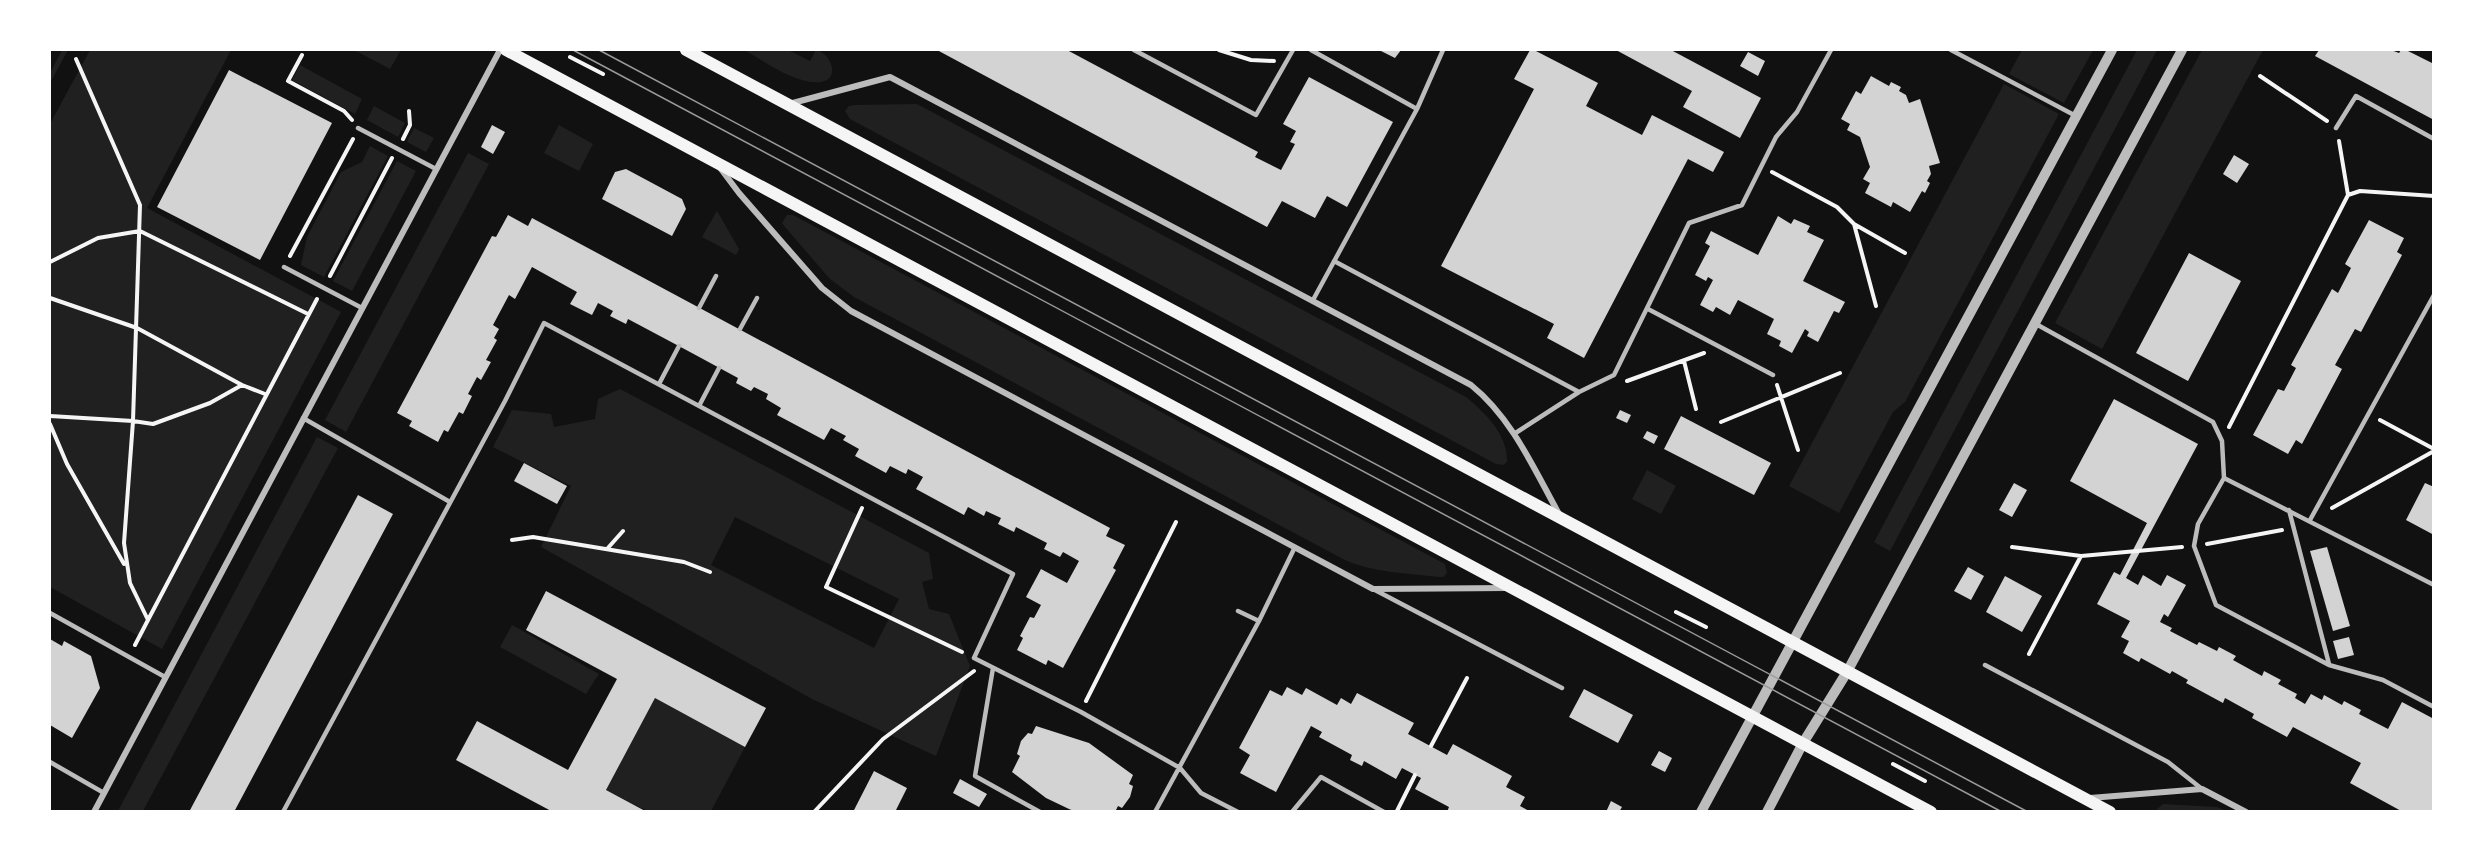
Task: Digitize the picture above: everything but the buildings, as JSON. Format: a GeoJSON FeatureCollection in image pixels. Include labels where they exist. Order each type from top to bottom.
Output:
{"type":"FeatureCollection","features":[{"type":"Feature","properties":{"kind":"main road"},"geometry":{"type":"LineString","coordinates":[[506,50],[1931,812]]}},
{"type":"Feature","properties":{"kind":"main road"},"geometry":{"type":"LineString","coordinates":[[686,50],[2110,812]]}},
{"type":"Feature","properties":{"kind":"street"},"geometry":{"type":"LineString","coordinates":[[94,812],[500,50]]}},
{"type":"Feature","properties":{"kind":"street"},"geometry":{"type":"LineString","coordinates":[[1701,812],[2112,50]]}},
{"type":"Feature","properties":{"kind":"street"},"geometry":{"type":"LineString","coordinates":[[1767,812],[1803,743],[1847,672],[2182,50]]}},
{"type":"Feature","properties":{"kind":"street"},"geometry":{"type":"LineString","coordinates":[[788,104],[890,77],[1313,300],[1471,385],[1488,399],[1514,434],[1561,517]]}},
{"type":"Feature","properties":{"kind":"street"},"geometry":{"type":"LineString","coordinates":[[715,161],[739,193],[822,288],[837,301],[1373,589],[1513,588]]}},
{"type":"Feature","properties":{"kind":"street"},"geometry":{"type":"LineString","coordinates":[[2086,799],[2202,789],[2246,812]]}},
{"type":"Feature","properties":{"kind":"lane"},"geometry":{"type":"LineString","coordinates":[[1134,50],[1256,115],[1293,50]]}},
{"type":"Feature","properties":{"kind":"lane"},"geometry":{"type":"LineString","coordinates":[[1311,50],[1417,110]]}},
{"type":"Feature","properties":{"kind":"lane"},"geometry":{"type":"LineString","coordinates":[[1313,300],[1417,110],[1443,50]]}},
{"type":"Feature","properties":{"kind":"lane"},"geometry":{"type":"LineString","coordinates":[[1514,434],[1578,392],[1614,375],[1689,223],[1742,205],[1776,137],[1797,112],[1831,50]]}},
{"type":"Feature","properties":{"kind":"lane"},"geometry":{"type":"LineString","coordinates":[[1951,50],[2076,116]]}},
{"type":"Feature","properties":{"kind":"lane"},"geometry":{"type":"LineString","coordinates":[[2336,128],[2356,96],[2433,139]]}},
{"type":"Feature","properties":{"kind":"lane"},"geometry":{"type":"LineString","coordinates":[[358,128],[436,169]]}},
{"type":"Feature","properties":{"kind":"lane"},"geometry":{"type":"LineString","coordinates":[[1334,261],[1578,392]]}},
{"type":"Feature","properties":{"kind":"lane"},"geometry":{"type":"LineString","coordinates":[[284,267],[362,308]]}},
{"type":"Feature","properties":{"kind":"lane"},"geometry":{"type":"LineString","coordinates":[[699,308],[716,276]]}},
{"type":"Feature","properties":{"kind":"lane"},"geometry":{"type":"LineString","coordinates":[[2310,520],[2433,295]]}},
{"type":"Feature","properties":{"kind":"lane"},"geometry":{"type":"LineString","coordinates":[[740,329],[756,298]]}},
{"type":"Feature","properties":{"kind":"lane"},"geometry":{"type":"LineString","coordinates":[[1647,309],[1773,375]]}},
{"type":"Feature","properties":{"kind":"lane"},"geometry":{"type":"LineString","coordinates":[[283,812],[544,323],[1013,574],[974,658],[1081,711],[1180,768],[1201,793],[1238,812]]}},
{"type":"Feature","properties":{"kind":"lane"},"geometry":{"type":"LineString","coordinates":[[2034,323],[2213,422],[2222,441],[2224,478],[2198,524],[2194,546],[2216,605],[2329,665],[2383,680],[2433,707]]}},
{"type":"Feature","properties":{"kind":"lane"},"geometry":{"type":"LineString","coordinates":[[659,384],[679,346]]}},
{"type":"Feature","properties":{"kind":"lane"},"geometry":{"type":"LineString","coordinates":[[699,406],[719,368]]}},
{"type":"Feature","properties":{"kind":"lane"},"geometry":{"type":"LineString","coordinates":[[303,418],[450,502]]}},
{"type":"Feature","properties":{"kind":"lane"},"geometry":{"type":"LineString","coordinates":[[2224,478],[2310,520],[2433,585]]}},
{"type":"Feature","properties":{"kind":"lane"},"geometry":{"type":"LineString","coordinates":[[2289,510],[2329,665]]}},
{"type":"Feature","properties":{"kind":"lane"},"geometry":{"type":"LineString","coordinates":[[1155,812],[1259,621],[1295,547]]}},
{"type":"Feature","properties":{"kind":"lane"},"geometry":{"type":"LineString","coordinates":[[1373,589],[1562,688]]}},
{"type":"Feature","properties":{"kind":"lane"},"geometry":{"type":"LineString","coordinates":[[1238,611],[1259,621]]}},
{"type":"Feature","properties":{"kind":"lane"},"geometry":{"type":"LineString","coordinates":[[50,613],[165,678]]}},
{"type":"Feature","properties":{"kind":"lane"},"geometry":{"type":"LineString","coordinates":[[1985,665],[2168,762],[2202,789]]}},
{"type":"Feature","properties":{"kind":"lane"},"geometry":{"type":"LineString","coordinates":[[993,668],[975,776],[1041,812]]}},
{"type":"Feature","properties":{"kind":"lane"},"geometry":{"type":"LineString","coordinates":[[50,762],[104,793]]}},
{"type":"Feature","properties":{"kind":"lane"},"geometry":{"type":"LineString","coordinates":[[1292,812],[1321,777],[1384,812]]}},
{"type":"Feature","properties":{"kind":"path"},"geometry":{"type":"LineString","coordinates":[[1219,50],[1251,60],[1285,63]]}},
{"type":"Feature","properties":{"kind":"path"},"geometry":{"type":"LineString","coordinates":[[284,267],[358,128],[344,111],[288,81],[302,55]]}},
{"type":"Feature","properties":{"kind":"path"},"geometry":{"type":"LineString","coordinates":[[570,57],[603,74]]}},
{"type":"Feature","properties":{"kind":"path"},"geometry":{"type":"LineString","coordinates":[[76,59],[141,205],[133,421],[124,543],[130,583],[148,620]]}},
{"type":"Feature","properties":{"kind":"path"},"geometry":{"type":"LineString","coordinates":[[2222,441],[2348,195],[2336,128],[2260,76]]}},
{"type":"Feature","properties":{"kind":"path"},"geometry":{"type":"LineString","coordinates":[[129,657],[308,314],[410,125],[409,111]]}},
{"type":"Feature","properties":{"kind":"path"},"geometry":{"type":"LineString","coordinates":[[1761,166],[1837,207],[1854,224],[1905,253]]}},
{"type":"Feature","properties":{"kind":"path"},"geometry":{"type":"LineString","coordinates":[[2348,195],[2360,191],[2433,196]]}},
{"type":"Feature","properties":{"kind":"path"},"geometry":{"type":"LineString","coordinates":[[1854,224],[1876,306]]}},
{"type":"Feature","properties":{"kind":"path"},"geometry":{"type":"LineString","coordinates":[[50,262],[98,238],[140,231],[308,314]]}},
{"type":"Feature","properties":{"kind":"path"},"geometry":{"type":"LineString","coordinates":[[50,298],[137,328],[242,386],[266,394]]}},
{"type":"Feature","properties":{"kind":"path"},"geometry":{"type":"LineString","coordinates":[[1626,381],[1720,347]]}},
{"type":"Feature","properties":{"kind":"path"},"geometry":{"type":"LineString","coordinates":[[1684,360],[1696,409]]}},
{"type":"Feature","properties":{"kind":"path"},"geometry":{"type":"LineString","coordinates":[[1721,422],[1840,373]]}},
{"type":"Feature","properties":{"kind":"path"},"geometry":{"type":"LineString","coordinates":[[1773,375],[1798,450]]}},
{"type":"Feature","properties":{"kind":"path"},"geometry":{"type":"LineString","coordinates":[[50,416],[153,424],[210,403],[242,386]]}},
{"type":"Feature","properties":{"kind":"path"},"geometry":{"type":"LineString","coordinates":[[2368,414],[2433,450]]}},
{"type":"Feature","properties":{"kind":"path"},"geometry":{"type":"LineString","coordinates":[[50,424],[67,464],[126,566]]}},
{"type":"Feature","properties":{"kind":"path"},"geometry":{"type":"LineString","coordinates":[[2310,520],[2433,450]]}},
{"type":"Feature","properties":{"kind":"path"},"geometry":{"type":"LineString","coordinates":[[868,496],[826,587],[974,658]]}},
{"type":"Feature","properties":{"kind":"path"},"geometry":{"type":"LineString","coordinates":[[1081,711],[1176,522]]}},
{"type":"Feature","properties":{"kind":"path"},"geometry":{"type":"LineString","coordinates":[[2012,547],[2081,556],[2194,546],[2294,528]]}},
{"type":"Feature","properties":{"kind":"path"},"geometry":{"type":"LineString","coordinates":[[606,549],[623,531]]}},
{"type":"Feature","properties":{"kind":"path"},"geometry":{"type":"LineString","coordinates":[[512,540],[533,537],[684,562],[710,572]]}},
{"type":"Feature","properties":{"kind":"path"},"geometry":{"type":"LineString","coordinates":[[2029,654],[2081,556]]}},
{"type":"Feature","properties":{"kind":"path"},"geometry":{"type":"LineString","coordinates":[[1676,612],[1706,627]]}},
{"type":"Feature","properties":{"kind":"path"},"geometry":{"type":"LineString","coordinates":[[814,812],[883,739],[984,663]]}},
{"type":"Feature","properties":{"kind":"path"},"geometry":{"type":"LineString","coordinates":[[1431,746],[1467,678]]}},
{"type":"Feature","properties":{"kind":"path"},"geometry":{"type":"LineString","coordinates":[[1893,764],[1925,781]]}},
{"type":"Feature","properties":{"kind":"path"},"geometry":{"type":"LineString","coordinates":[[1396,812],[1415,775]]}},
{"type":"Feature","properties":{"kind":"shaded area"},"geometry":{"type":"Polygon","coordinates":[[[62,50],[68,50],[50,83],[50,73],[62,50]]]}},
{"type":"Feature","properties":{"kind":"shaded area"},"geometry":{"type":"Polygon","coordinates":[[[90,50],[231,50],[147,208],[341,312],[162,649],[50,587],[50,124],[90,50]]]}},
{"type":"Feature","properties":{"kind":"shaded area"},"geometry":{"type":"Polygon","coordinates":[[[357,50],[401,50],[390,69],[357,50]]]}},
{"type":"Feature","properties":{"kind":"shaded area"},"geometry":{"type":"Polygon","coordinates":[[[744,50],[788,50],[810,61],[816,50],[826,56],[832,66],[831,76],[821,82],[801,80],[744,50]]]}},
{"type":"Feature","properties":{"kind":"shaded area"},"geometry":{"type":"Polygon","coordinates":[[[2022,50],[2093,50],[2064,103],[2009,74],[2022,50]]]}},
{"type":"Feature","properties":{"kind":"shaded area"},"geometry":{"type":"Polygon","coordinates":[[[2137,50],[2157,50],[1890,551],[1874,542],[2137,50]]]}},
{"type":"Feature","properties":{"kind":"shaded area"},"geometry":{"type":"Polygon","coordinates":[[[2202,50],[2263,50],[2102,349],[2055,323],[2202,50]]]}},
{"type":"Feature","properties":{"kind":"shaded area"},"geometry":{"type":"Polygon","coordinates":[[[300,65],[362,99],[355,114],[292,80],[300,65]]]}},
{"type":"Feature","properties":{"kind":"shaded area"},"geometry":{"type":"Polygon","coordinates":[[[2004,84],[2059,114],[1905,402],[1893,412],[1839,513],[1789,486],[2004,84]]]}},
{"type":"Feature","properties":{"kind":"shaded area"},"geometry":{"type":"Polygon","coordinates":[[[917,104],[1466,397],[1494,425],[1504,442],[1507,462],[1503,465],[1496,464],[850,119],[845,111],[849,106],[854,105],[917,104]]]}},
{"type":"Feature","properties":{"kind":"shaded area"},"geometry":{"type":"Polygon","coordinates":[[[374,106],[405,123],[398,137],[367,120],[374,106]]]}},
{"type":"Feature","properties":{"kind":"shaded area"},"geometry":{"type":"Polygon","coordinates":[[[559,125],[593,144],[579,171],[544,153],[559,125]]]}},
{"type":"Feature","properties":{"kind":"shaded area"},"geometry":{"type":"Polygon","coordinates":[[[414,128],[434,138],[426,152],[407,142],[414,128]]]}},
{"type":"Feature","properties":{"kind":"shaded area"},"geometry":{"type":"Polygon","coordinates":[[[370,146],[388,156],[324,277],[301,265],[307,237],[341,172],[362,162],[370,146]]]}},
{"type":"Feature","properties":{"kind":"shaded area"},"geometry":{"type":"Polygon","coordinates":[[[468,153],[489,164],[346,432],[325,420],[468,153]]]}},
{"type":"Feature","properties":{"kind":"shaded area"},"geometry":{"type":"Polygon","coordinates":[[[397,161],[416,171],[352,291],[333,281],[397,161]]]}},
{"type":"Feature","properties":{"kind":"shaded area"},"geometry":{"type":"Polygon","coordinates":[[[717,211],[739,249],[736,255],[702,237],[717,211]]]}},
{"type":"Feature","properties":{"kind":"shaded area"},"geometry":{"type":"Polygon","coordinates":[[[787,215],[793,215],[1445,564],[1447,573],[1439,577],[1390,572],[1354,564],[1343,559],[854,297],[830,279],[785,227],[782,223],[787,215]]]}},
{"type":"Feature","properties":{"kind":"shaded area"},"geometry":{"type":"Polygon","coordinates":[[[620,389],[929,553],[933,579],[922,582],[929,609],[949,614],[970,666],[936,756],[812,699],[541,547],[571,486],[493,447],[512,410],[551,414],[554,427],[595,419],[598,399],[620,389]],[[735,517],[711,565],[874,648],[899,599],[735,517]]]}},
{"type":"Feature","properties":{"kind":"shaded area"},"geometry":{"type":"Polygon","coordinates":[[[317,437],[338,448],[143,811],[118,811],[317,437]]]}},
{"type":"Feature","properties":{"kind":"shaded area"},"geometry":{"type":"Polygon","coordinates":[[[1647,470],[1676,486],[1661,514],[1632,499],[1647,470]]]}},
{"type":"Feature","properties":{"kind":"shaded area"},"geometry":{"type":"Polygon","coordinates":[[[512,625],[599,674],[586,694],[500,647],[512,625]]]}},
{"type":"Feature","properties":{"kind":"shaded area"},"geometry":{"type":"Polygon","coordinates":[[[655,698],[745,747],[711,811],[647,811],[606,790],[655,698]]]}},
{"type":"Feature","properties":{"kind":"shaded area"},"geometry":{"type":"Polygon","coordinates":[[[2163,804],[2217,807],[2227,811],[2155,811],[2163,804]]]}},
{"type":"Feature","properties":{"kind":"tram line"},"geometry":{"type":"LineString","coordinates":[[573,50],[2002,812]]}},
{"type":"Feature","properties":{"kind":"tram line"},"geometry":{"type":"LineString","coordinates":[[599,50],[2028,812]]}}]}
